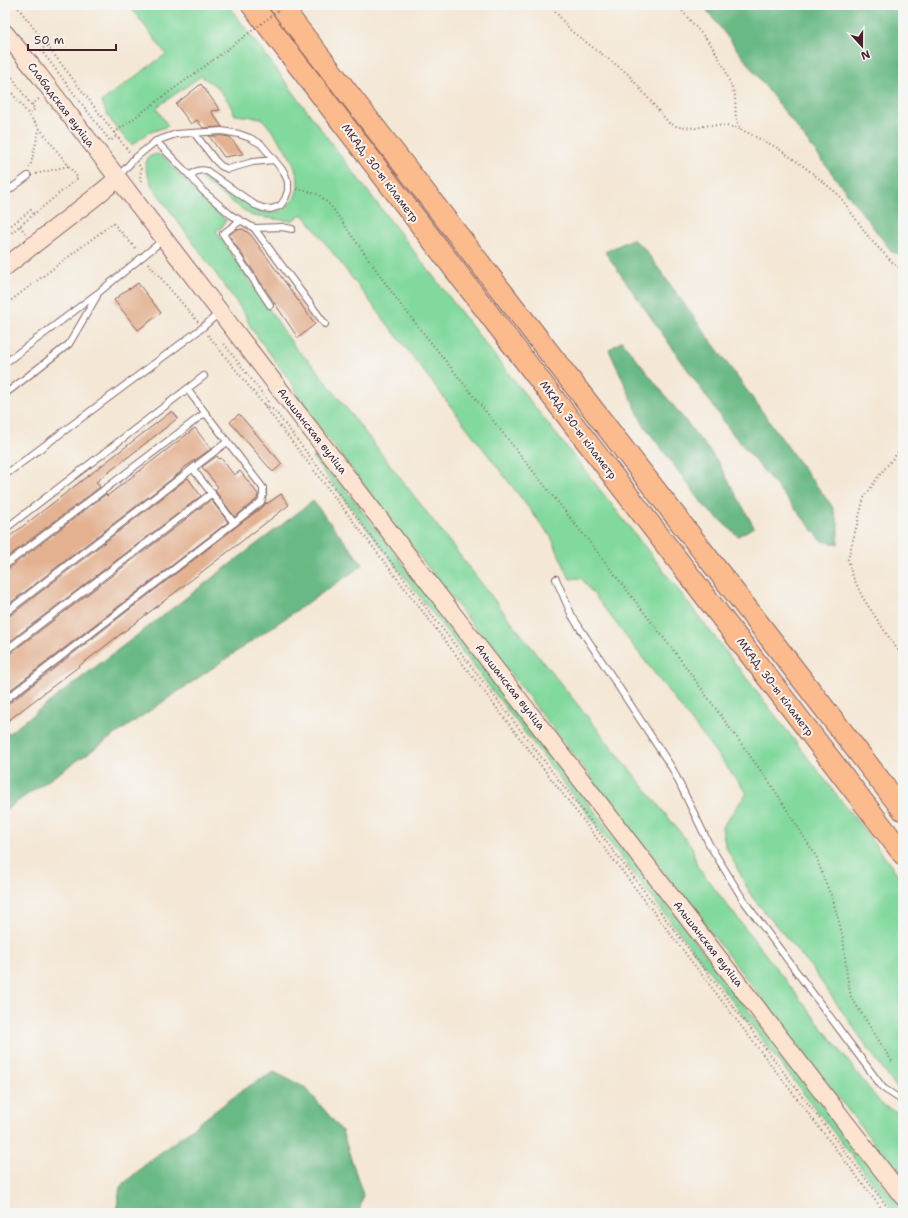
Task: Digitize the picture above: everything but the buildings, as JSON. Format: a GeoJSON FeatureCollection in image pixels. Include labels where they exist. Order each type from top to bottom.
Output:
{"type":"FeatureCollection","features":[{"type":"Feature","properties":{"kind":"highway","name":"МКАД, 30-ы кіламетр"},"geometry":{"type":"LineString","coordinates":[[252,5],[903,854]]}},
{"type":"Feature","properties":{"kind":"highway","name":"МКАД, 30-ы кіламетр"},"geometry":{"type":"LineString","coordinates":[[280,5],[903,810]]}},
{"type":"Feature","properties":{"kind":"main road","name":"Слабадская вуліца"},"geometry":{"type":"LineString","coordinates":[[5,33],[39,75],[117,178]]}},
{"type":"Feature","properties":{"kind":"main road","name":"Альшанская вуліца"},"geometry":{"type":"LineString","coordinates":[[117,178],[903,1196]]}},
{"type":"Feature","properties":{"kind":"main road"},"geometry":{"type":"LineString","coordinates":[[5,267],[94,198],[117,178]]}},
{"type":"Feature","properties":{"kind":"lane"},"geometry":{"type":"LineString","coordinates":[[117,178],[134,159],[156,141],[176,134],[222,131],[239,134],[261,144],[284,172],[288,182],[288,191],[280,206],[272,209],[255,205],[207,171],[198,170],[190,176]]}},
{"type":"Feature","properties":{"kind":"lane"},"geometry":{"type":"LineString","coordinates":[[194,134],[215,160],[221,166],[228,169],[253,162],[274,160]]}},
{"type":"Feature","properties":{"kind":"lane"},"geometry":{"type":"LineString","coordinates":[[156,141],[190,176],[203,192],[231,215],[254,228],[325,324]]}},
{"type":"Feature","properties":{"kind":"lane"},"geometry":{"type":"LineString","coordinates":[[5,193],[28,176]]}},
{"type":"Feature","properties":{"kind":"lane"},"geometry":{"type":"LineString","coordinates":[[240,220],[223,234],[270,305]]}},
{"type":"Feature","properties":{"kind":"lane"},"geometry":{"type":"LineString","coordinates":[[254,228],[282,227],[292,229]]}},
{"type":"Feature","properties":{"kind":"lane"},"geometry":{"type":"LineString","coordinates":[[5,363],[98,293],[164,239]]}},
{"type":"Feature","properties":{"kind":"lane"},"geometry":{"type":"LineString","coordinates":[[5,394],[69,344],[98,293]]}},
{"type":"Feature","properties":{"kind":"lane"},"geometry":{"type":"LineString","coordinates":[[5,475],[202,328],[220,312]]}},
{"type":"Feature","properties":{"kind":"lane"},"geometry":{"type":"LineString","coordinates":[[5,529],[204,376]]}},
{"type":"Feature","properties":{"kind":"lane"},"geometry":{"type":"LineString","coordinates":[[5,700],[261,502],[263,488],[187,390]]}},
{"type":"Feature","properties":{"kind":"lane"},"geometry":{"type":"LineString","coordinates":[[5,565],[205,413]]}},
{"type":"Feature","properties":{"kind":"lane"},"geometry":{"type":"LineString","coordinates":[[5,613],[228,442]]}},
{"type":"Feature","properties":{"kind":"lane"},"geometry":{"type":"LineString","coordinates":[[193,469],[234,522]]}},
{"type":"Feature","properties":{"kind":"lane"},"geometry":{"type":"LineString","coordinates":[[5,651],[212,493]]}},
{"type":"Feature","properties":{"kind":"lane"},"geometry":{"type":"LineString","coordinates":[[556,579],[572,616],[672,768],[709,844],[744,901],[883,1088],[903,1101]]}},
{"type":"Feature","properties":{"kind":"path"},"geometry":{"type":"LineString","coordinates":[[16,5],[114,134],[286,5]]}},
{"type":"Feature","properties":{"kind":"path"},"geometry":{"type":"LineString","coordinates":[[550,5],[571,31],[627,73],[669,123],[678,127],[696,128],[709,125],[727,126],[740,129],[776,147],[806,168],[839,195],[870,239],[896,266],[903,269]]}},
{"type":"Feature","properties":{"kind":"path"},"geometry":{"type":"LineString","coordinates":[[677,5],[712,46],[724,67],[735,96],[736,121],[740,129]]}},
{"type":"Feature","properties":{"kind":"path"},"geometry":{"type":"LineString","coordinates":[[47,45],[41,50],[106,136],[110,141],[117,136]]}},
{"type":"Feature","properties":{"kind":"path"},"geometry":{"type":"LineString","coordinates":[[5,74],[8,71],[35,109],[29,114]]}},
{"type":"Feature","properties":{"kind":"path"},"geometry":{"type":"LineString","coordinates":[[5,84],[78,178],[5,236]]}},
{"type":"Feature","properties":{"kind":"path"},"geometry":{"type":"LineString","coordinates":[[40,129],[28,176],[68,166]]}},
{"type":"Feature","properties":{"kind":"path"},"geometry":{"type":"LineString","coordinates":[[288,186],[318,194],[331,206],[398,301],[595,549],[677,655],[772,786],[817,858],[833,900],[841,930],[851,997],[893,1063]]}},
{"type":"Feature","properties":{"kind":"path"},"geometry":{"type":"LineString","coordinates":[[5,230],[31,210],[34,214]]}},
{"type":"Feature","properties":{"kind":"path"},"geometry":{"type":"LineString","coordinates":[[5,305],[113,223],[219,347],[264,404],[885,1213]]}},
{"type":"Feature","properties":{"kind":"path"},"geometry":{"type":"LineString","coordinates":[[224,344],[268,401],[264,404]]}},
{"type":"Feature","properties":{"kind":"path"},"geometry":{"type":"LineString","coordinates":[[264,404],[274,410],[892,1213]]}},
{"type":"Feature","properties":{"kind":"path"},"geometry":{"type":"LineString","coordinates":[[903,446],[878,477],[864,498],[848,559],[852,575],[863,598],[903,657]]}},
{"type":"Feature","properties":{"kind":"green space"},"geometry":{"type":"Polygon","coordinates":[[[129,5],[228,5],[353,172],[483,341],[656,561],[903,881],[903,1095],[889,1078],[811,967],[752,897],[725,845],[722,827],[747,793],[581,578],[570,579],[551,537],[303,214],[291,221],[252,216],[202,180],[201,175],[204,174],[209,176],[256,210],[269,213],[277,212],[288,205],[296,195],[298,184],[296,172],[292,160],[262,118],[235,115],[228,101],[217,87],[201,76],[157,107],[168,126],[148,133],[132,145],[114,125],[102,101],[166,54],[129,5]]]}},
{"type":"Feature","properties":{"kind":"green space"},"geometry":{"type":"Polygon","coordinates":[[[703,5],[903,5],[903,255],[892,252],[703,5]]]}},
{"type":"Feature","properties":{"kind":"green space"},"geometry":{"type":"Polygon","coordinates":[[[157,154],[166,159],[201,199],[226,220],[222,227],[216,231],[296,349],[313,365],[516,628],[692,847],[697,866],[882,1105],[899,1113],[903,1113],[903,1176],[893,1168],[297,399],[295,388],[251,328],[245,314],[152,186],[145,167],[148,157],[157,154]]]}},
{"type":"Feature","properties":{"kind":"green space"},"geometry":{"type":"Polygon","coordinates":[[[632,239],[643,247],[832,506],[838,523],[838,544],[822,541],[732,433],[605,252],[632,239]]]}},
{"type":"Feature","properties":{"kind":"green space"},"geometry":{"type":"Polygon","coordinates":[[[622,341],[718,462],[754,527],[738,536],[705,507],[643,424],[609,350],[622,341]]]}},
{"type":"Feature","properties":{"kind":"green space"},"geometry":{"type":"Polygon","coordinates":[[[314,456],[346,490],[903,1210],[903,1213],[896,1213],[312,457],[314,456]]]}},
{"type":"Feature","properties":{"kind":"green space"},"geometry":{"type":"Polygon","coordinates":[[[313,501],[363,565],[5,810],[5,736],[313,501]]]}},
{"type":"Feature","properties":{"kind":"green space"},"geometry":{"type":"Polygon","coordinates":[[[274,1072],[306,1088],[342,1131],[363,1195],[359,1213],[116,1213],[120,1187],[148,1162],[244,1089],[274,1072]]]}}]}
